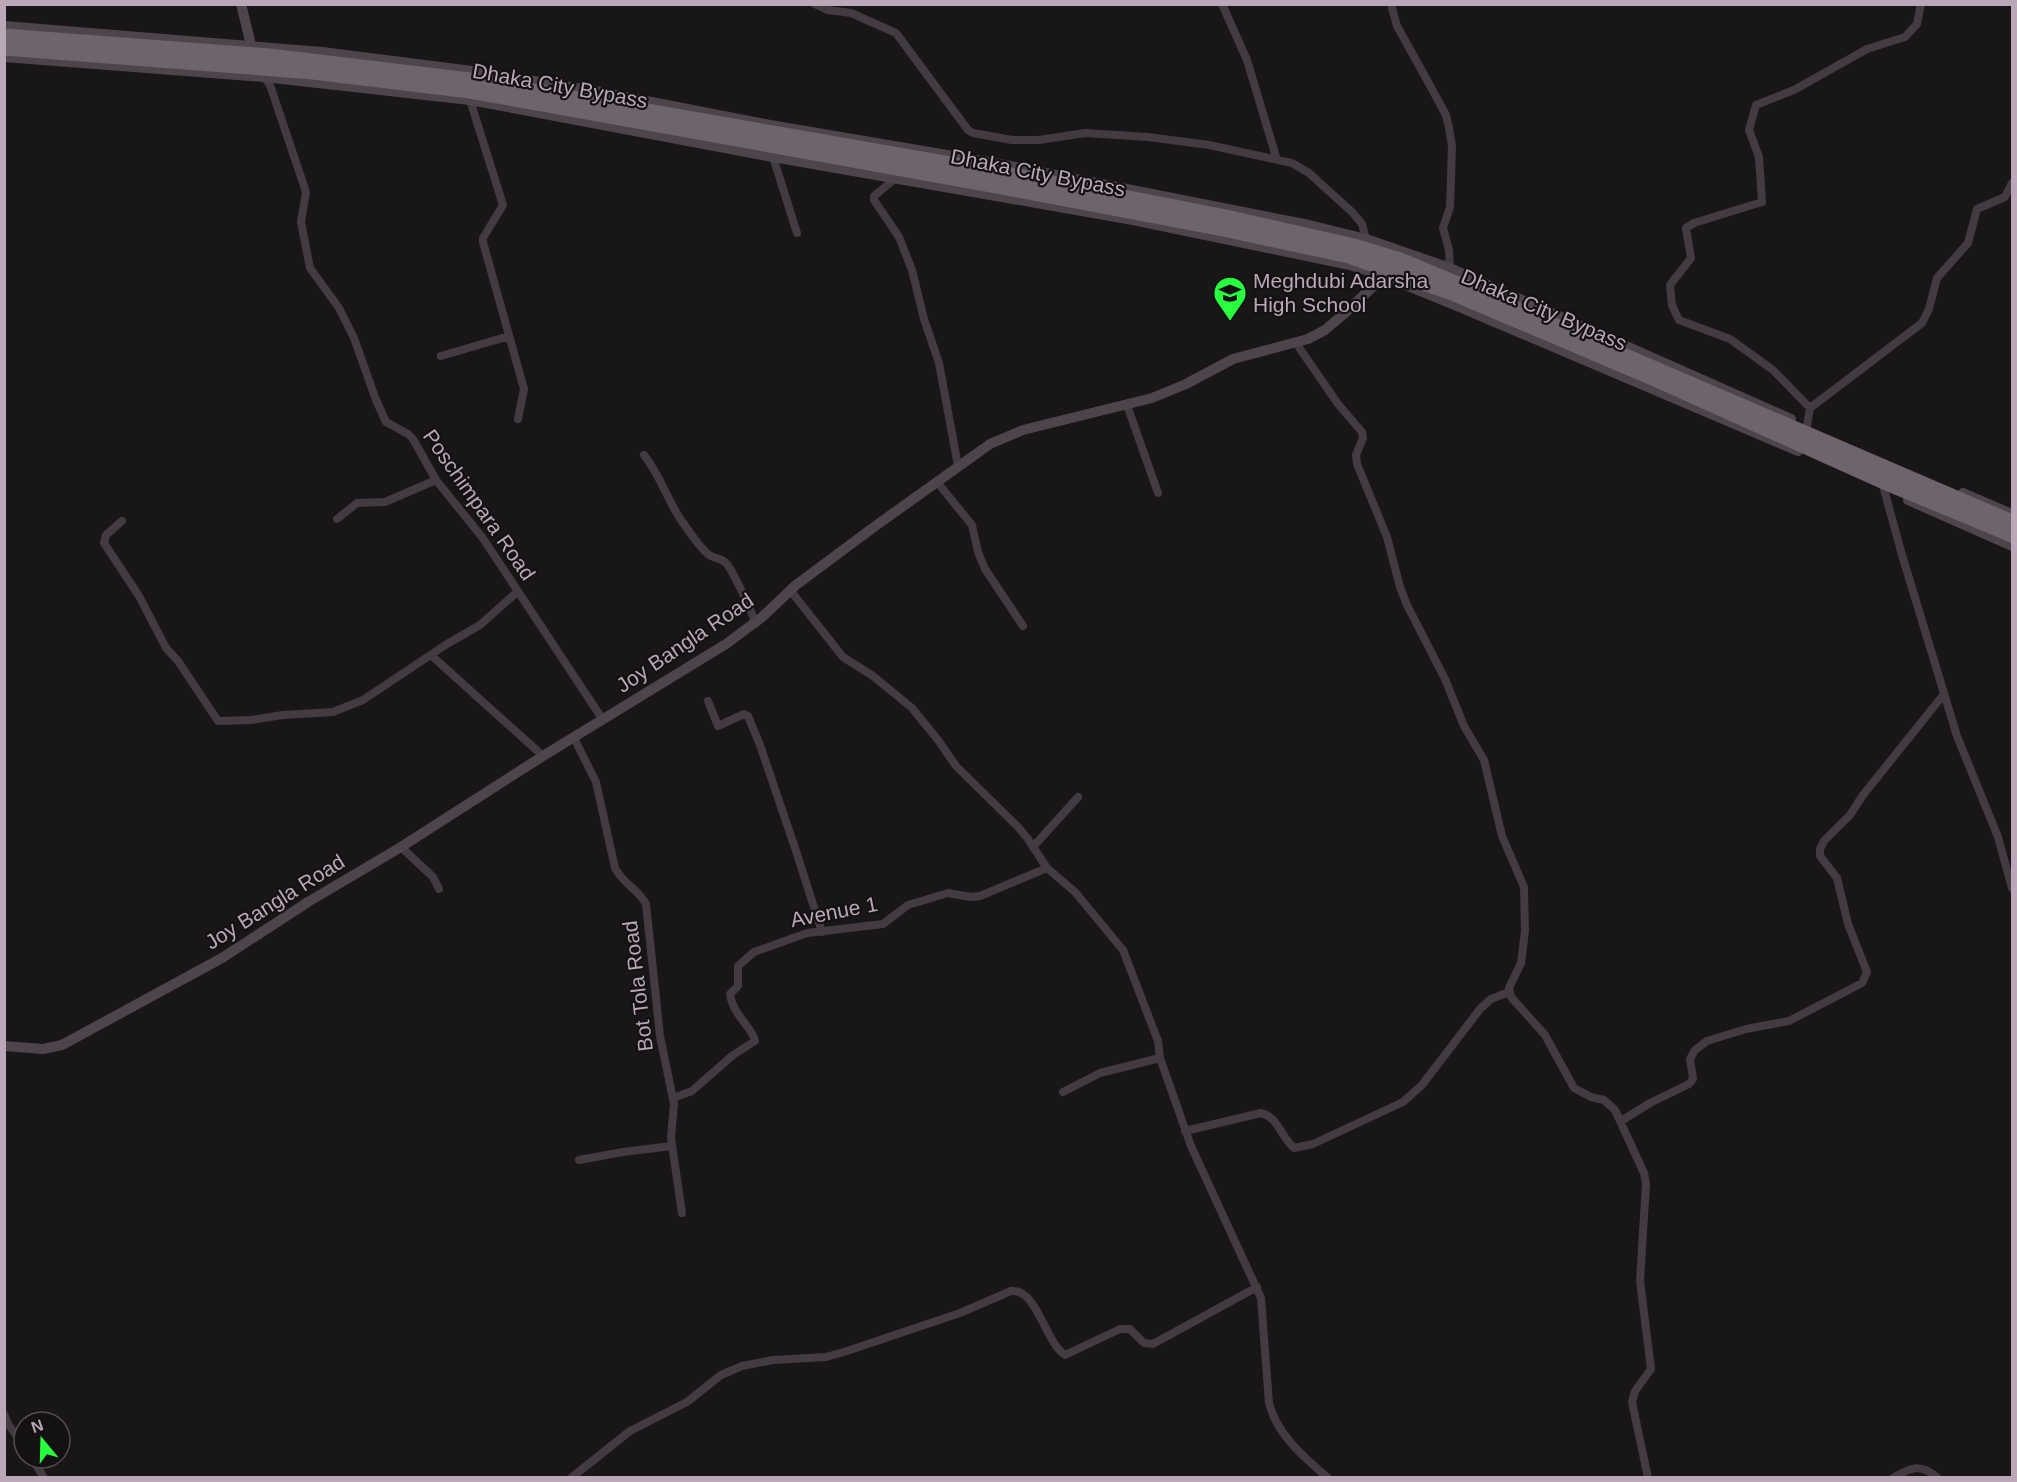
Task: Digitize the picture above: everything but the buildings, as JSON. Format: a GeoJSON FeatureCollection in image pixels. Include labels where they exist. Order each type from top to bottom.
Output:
{"type":"FeatureCollection","features":[{"type":"Feature","properties":{"kind":"highway","name":"Dhaka City Bypass"},"geometry":{"type":"LineString","coordinates":[[4,36],[278,57],[470,80],[996,172],[1354,246],[1400,260],[1458,284],[2013,522]]}},
{"type":"Feature","properties":{"kind":"highway","name":"Dhaka City Bypass"},"geometry":{"type":"LineString","coordinates":[[4,48],[313,72],[470,91],[1020,190],[1349,256],[1457,296],[1655,380],[1884,482],[2013,535]]}},
{"type":"Feature","properties":{"kind":"main road"},"geometry":{"type":"LineString","coordinates":[[241,4],[251,45]]}},
{"type":"Feature","properties":{"kind":"main road"},"geometry":{"type":"LineString","coordinates":[[4,26],[251,45],[472,70],[770,125],[1000,164],[1232,209],[1366,239],[1450,268],[1807,426],[2013,514]]}},
{"type":"Feature","properties":{"kind":"main road"},"geometry":{"type":"LineString","coordinates":[[4,57],[264,77],[470,100],[1228,239],[1350,265],[1384,276],[2013,546]]}},
{"type":"Feature","properties":{"kind":"main road","name":"Joy Bangla Road"},"geometry":{"type":"LineString","coordinates":[[4,1046],[44,1049],[62,1045],[194,974],[308,902],[401,848],[543,756],[726,644],[756,623],[790,590],[980,450],[1013,433],[1127,405],[1173,390],[1233,359],[1308,339],[1325,330],[1384,276]]}},
{"type":"Feature","properties":{"kind":"street"},"geometry":{"type":"LineString","coordinates":[[815,4],[828,10],[851,14],[896,33],[968,130],[973,133],[1012,140],[1039,140],[1085,133],[1148,137],[1178,140],[1292,163],[1309,172],[1358,218],[1366,239]]}},
{"type":"Feature","properties":{"kind":"street"},"geometry":{"type":"LineString","coordinates":[[1222,4],[1248,60],[1277,160]]}},
{"type":"Feature","properties":{"kind":"street"},"geometry":{"type":"LineString","coordinates":[[1391,4],[1397,27],[1432,88],[1446,116],[1449,128],[1452,146],[1450,207],[1443,228],[1449,250],[1450,268]]}},
{"type":"Feature","properties":{"kind":"street"},"geometry":{"type":"LineString","coordinates":[[1810,408],[1773,370],[1730,339],[1679,320],[1672,305],[1670,285],[1691,258],[1686,228],[1694,223],[1762,202],[1759,157],[1749,130],[1756,105],[1794,90],[1867,49],[1905,37],[1917,24],[1921,4]]}},
{"type":"Feature","properties":{"kind":"street","name":"Poschimpara Road"},"geometry":{"type":"LineString","coordinates":[[264,77],[270,85],[306,192],[301,222],[310,268],[339,308],[354,338],[386,422],[408,434],[413,440],[436,480],[482,537],[603,720]]}},
{"type":"Feature","properties":{"kind":"street"},"geometry":{"type":"LineString","coordinates":[[470,100],[503,205],[483,238],[483,242],[524,389],[518,419]]}},
{"type":"Feature","properties":{"kind":"street"},"geometry":{"type":"LineString","coordinates":[[773,157],[797,233]]}},
{"type":"Feature","properties":{"kind":"street"},"geometry":{"type":"LineString","coordinates":[[896,178],[874,196],[874,201],[898,237],[912,270],[924,320],[939,363],[958,466]]}},
{"type":"Feature","properties":{"kind":"street"},"geometry":{"type":"LineString","coordinates":[[1807,426],[1810,408],[1922,323],[1929,309],[1937,278],[1968,243],[1977,209],[2005,197],[2013,183]]}},
{"type":"Feature","properties":{"kind":"street"},"geometry":{"type":"LineString","coordinates":[[441,356],[509,336]]}},
{"type":"Feature","properties":{"kind":"street"},"geometry":{"type":"LineString","coordinates":[[1296,343],[1338,404],[1362,432],[1363,438],[1357,449],[1356,464],[1387,537],[1403,595],[1445,679],[1464,726],[1479,749],[1487,767],[1502,836],[1524,887],[1525,911],[1521,963],[1509,992],[1513,1001],[1545,1035],[1574,1088],[1590,1097],[1604,1100],[1615,1110],[1644,1173],[1646,1184],[1640,1281],[1651,1369],[1635,1391],[1632,1402],[1648,1478]]}},
{"type":"Feature","properties":{"kind":"street"},"geometry":{"type":"LineString","coordinates":[[1127,405],[1158,493]]}},
{"type":"Feature","properties":{"kind":"street"},"geometry":{"type":"LineString","coordinates":[[644,455],[657,471],[675,510],[696,540],[710,556],[718,557],[725,562],[743,593],[756,623]]}},
{"type":"Feature","properties":{"kind":"street"},"geometry":{"type":"LineString","coordinates":[[337,519],[357,503],[385,502],[436,480]]}},
{"type":"Feature","properties":{"kind":"street"},"geometry":{"type":"LineString","coordinates":[[937,482],[972,525],[978,552],[985,569],[1023,626]]}},
{"type":"Feature","properties":{"kind":"street"},"geometry":{"type":"LineString","coordinates":[[1884,489],[1957,736],[1998,837],[2013,888]]}},
{"type":"Feature","properties":{"kind":"street"},"geometry":{"type":"LineString","coordinates":[[122,521],[106,535],[104,543],[139,596],[166,648],[178,661],[218,722],[333,712],[363,700],[487,620],[517,592]]}},
{"type":"Feature","properties":{"kind":"street"},"geometry":{"type":"LineString","coordinates":[[790,590],[843,657],[873,676],[912,708],[956,766],[1018,827],[1047,868],[1075,892],[1124,950],[1158,1041],[1161,1058],[1185,1131],[1227,1228],[1261,1298],[1269,1403],[1273,1419],[1300,1454],[1328,1478]]}},
{"type":"Feature","properties":{"kind":"street"},"geometry":{"type":"LineString","coordinates":[[432,656],[543,756]]}},
{"type":"Feature","properties":{"kind":"street"},"geometry":{"type":"LineString","coordinates":[[1621,1121],[1650,1103],[1689,1084],[1693,1079],[1690,1059],[1695,1050],[1707,1041],[1746,1029],[1789,1021],[1862,983],[1867,972],[1848,924],[1837,878],[1820,856],[1820,849],[1824,841],[1850,815],[1863,795],[1944,694]]}},
{"type":"Feature","properties":{"kind":"street"},"geometry":{"type":"LineString","coordinates":[[708,701],[718,726],[744,714],[748,716],[760,745],[822,932]]}},
{"type":"Feature","properties":{"kind":"street","name":"Bot Tola Road"},"geometry":{"type":"LineString","coordinates":[[574,738],[596,782],[615,868],[622,880],[644,899],[646,904],[660,1036],[673,1098],[672,1146],[681,1213]]}},
{"type":"Feature","properties":{"kind":"street"},"geometry":{"type":"LineString","coordinates":[[1033,847],[1078,797]]}},
{"type":"Feature","properties":{"kind":"street"},"geometry":{"type":"LineString","coordinates":[[401,848],[433,877],[439,888]]}},
{"type":"Feature","properties":{"kind":"street","name":"Avenue 1"},"geometry":{"type":"LineString","coordinates":[[673,1098],[692,1091],[733,1054],[755,1041],[736,1012],[730,998],[730,994],[738,986],[737,970],[741,962],[754,952],[807,933],[883,924],[914,903],[948,893],[963,897],[980,896],[1047,868]]}},
{"type":"Feature","properties":{"kind":"street"},"geometry":{"type":"LineString","coordinates":[[1185,1131],[1261,1113],[1269,1115],[1274,1120],[1288,1143],[1294,1148],[1313,1144],[1403,1102],[1422,1085],[1480,1009],[1491,999],[1509,992]]}},
{"type":"Feature","properties":{"kind":"street"},"geometry":{"type":"LineString","coordinates":[[1063,1092],[1101,1073],[1161,1058]]}},
{"type":"Feature","properties":{"kind":"street"},"geometry":{"type":"LineString","coordinates":[[579,1160],[672,1146]]}},
{"type":"Feature","properties":{"kind":"street"},"geometry":{"type":"LineString","coordinates":[[571,1478],[630,1431],[687,1402],[721,1375],[742,1366],[773,1360],[826,1357],[960,1313],[1011,1291],[1017,1290],[1027,1296],[1053,1342],[1065,1355],[1120,1329],[1130,1329],[1144,1343],[1154,1344],[1257,1287]]}},
{"type":"Feature","properties":{"kind":"street"},"geometry":{"type":"LineString","coordinates":[[4,1414],[12,1430]]}},
{"type":"Feature","properties":{"kind":"street"},"geometry":{"type":"LineString","coordinates":[[1893,1478],[1917,1467],[1928,1470],[1938,1478]]}},
{"type":"Feature","properties":{"kind":"place","name":"Meghdubi Adarsha High School"},"geometry":{"type":"Point","coordinates":[1230,322]}}]}
